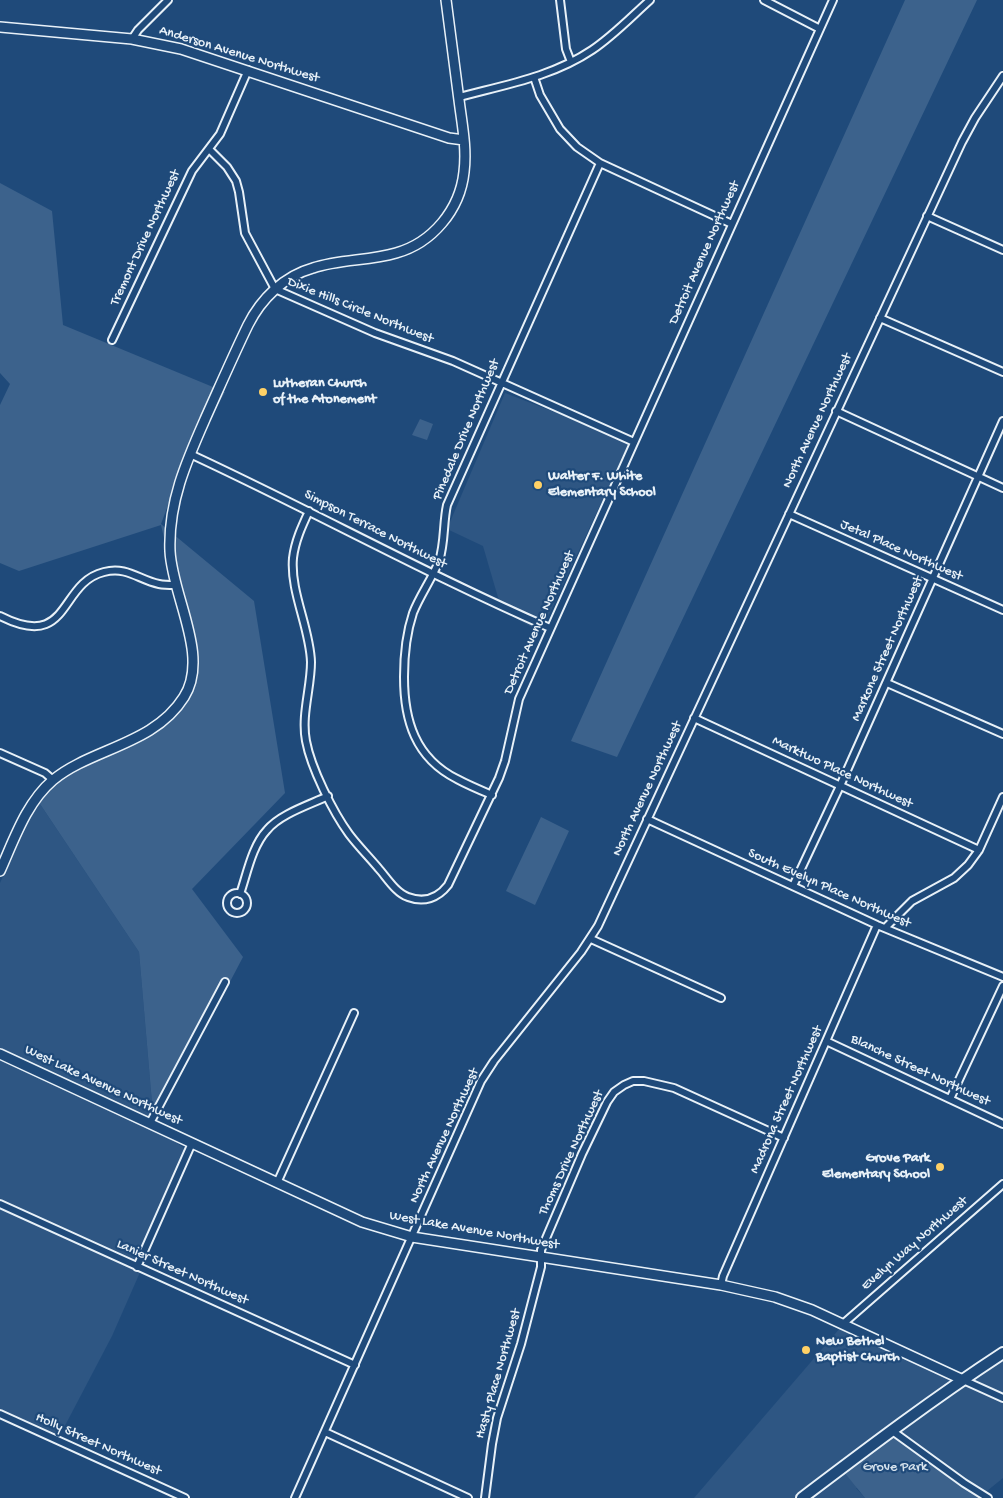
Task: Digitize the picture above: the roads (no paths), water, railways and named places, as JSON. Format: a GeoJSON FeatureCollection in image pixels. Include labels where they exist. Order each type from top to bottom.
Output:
{"type":"FeatureCollection","features":[{"type":"Feature","properties":{"kind":"main road"},"geometry":{"type":"LineString","coordinates":[[802,1498],[891,1430],[1003,1352]]}},
{"type":"Feature","properties":{"kind":"street"},"geometry":{"type":"LineString","coordinates":[[132,39],[138,30],[168,0]]}},
{"type":"Feature","properties":{"kind":"street"},"geometry":{"type":"LineString","coordinates":[[0,871],[29,809],[40,793],[53,780],[71,768],[146,733],[172,712],[183,698],[192,678],[193,654],[175,585],[170,552],[171,518],[178,486],[190,454],[227,369],[259,306],[274,289],[294,275],[311,268],[394,253],[412,246],[429,236],[448,216],[461,187],[464,172],[464,140],[446,0]]}},
{"type":"Feature","properties":{"kind":"street"},"geometry":{"type":"LineString","coordinates":[[560,0],[566,50],[571,62]]}},
{"type":"Feature","properties":{"kind":"street"},"geometry":{"type":"LineString","coordinates":[[459,97],[534,77],[571,62],[591,51],[610,37],[650,0]]}},
{"type":"Feature","properties":{"kind":"street"},"geometry":{"type":"LineString","coordinates":[[764,0],[820,29]]}},
{"type":"Feature","properties":{"kind":"street","name":"Detroit Avenue Northwest"},"geometry":{"type":"LineString","coordinates":[[309,511],[296,543],[293,574],[311,659],[311,675],[305,719],[306,740],[312,762],[328,796],[349,833],[395,888],[407,897],[420,900],[437,896],[448,885],[492,795],[505,760],[519,699],[833,0]]}},
{"type":"Feature","properties":{"kind":"street","name":"Anderson Avenue Northwest"},"geometry":{"type":"LineString","coordinates":[[0,27],[132,39],[181,49],[449,138],[464,140]]}},
{"type":"Feature","properties":{"kind":"street"},"geometry":{"type":"LineString","coordinates":[[209,150],[220,134],[248,70]]}},
{"type":"Feature","properties":{"kind":"street","name":"North Avenue Northwest"},"geometry":{"type":"LineString","coordinates":[[295,1498],[482,1081],[494,1062],[590,939],[927,216],[971,126],[1003,76]]}},
{"type":"Feature","properties":{"kind":"street"},"geometry":{"type":"LineString","coordinates":[[534,77],[540,95],[560,129],[577,147],[600,163],[732,224]]}},
{"type":"Feature","properties":{"kind":"street","name":"Dixie Hills Circle Northwest"},"geometry":{"type":"LineString","coordinates":[[209,150],[227,167],[236,181],[245,233],[274,289],[375,333],[453,361],[634,442]]}},
{"type":"Feature","properties":{"kind":"street","name":"Tremont Drive Northwest"},"geometry":{"type":"LineString","coordinates":[[112,340],[192,171],[209,150]]}},
{"type":"Feature","properties":{"kind":"street","name":"Pinedale Drive Northwest"},"geometry":{"type":"LineString","coordinates":[[492,795],[455,779],[436,765],[418,744],[407,719],[404,696],[406,637],[414,611],[442,550],[447,504],[600,163]]}},
{"type":"Feature","properties":{"kind":"street"},"geometry":{"type":"LineString","coordinates":[[927,216],[1003,250]]}},
{"type":"Feature","properties":{"kind":"street"},"geometry":{"type":"LineString","coordinates":[[880,318],[1003,372]]}},
{"type":"Feature","properties":{"kind":"street"},"geometry":{"type":"LineString","coordinates":[[836,411],[1003,488]]}},
{"type":"Feature","properties":{"kind":"street","name":"Markone Street Northwest"},"geometry":{"type":"LineString","coordinates":[[793,886],[840,786],[1003,421]]}},
{"type":"Feature","properties":{"kind":"street","name":"Simpson Terrace Northwest"},"geometry":{"type":"LineString","coordinates":[[190,454],[496,604],[550,628]]}},
{"type":"Feature","properties":{"kind":"street","name":"Jetal Place Northwest"},"geometry":{"type":"LineString","coordinates":[[788,514],[1003,610]]}},
{"type":"Feature","properties":{"kind":"street"},"geometry":{"type":"LineString","coordinates":[[0,616],[23,626],[38,626],[47,623],[64,610],[82,584],[102,572],[124,571],[159,584],[175,585]]}},
{"type":"Feature","properties":{"kind":"street"},"geometry":{"type":"LineString","coordinates":[[886,683],[1003,734]]}},
{"type":"Feature","properties":{"kind":"street","name":"Marktwo Place Northwest"},"geometry":{"type":"LineString","coordinates":[[694,718],[979,850]]}},
{"type":"Feature","properties":{"kind":"street"},"geometry":{"type":"LineString","coordinates":[[0,752],[45,773],[53,780]]}},
{"type":"Feature","properties":{"kind":"street"},"geometry":{"type":"LineString","coordinates":[[240,894],[256,850],[268,829],[280,819],[328,796]]}},
{"type":"Feature","properties":{"kind":"street"},"geometry":{"type":"LineString","coordinates":[[885,928],[912,901],[954,878],[968,865],[979,850],[1003,797]]}},
{"type":"Feature","properties":{"kind":"street","name":"South Evelyn Place Northwest"},"geometry":{"type":"LineString","coordinates":[[647,820],[877,925],[1003,977]]}},
{"type":"Feature","properties":{"kind":"street","name":"Madrona Street Northwest"},"geometry":{"type":"LineString","coordinates":[[721,1285],[723,1276],[877,925]]}},
{"type":"Feature","properties":{"kind":"street"},"geometry":{"type":"LineString","coordinates":[[590,939],[721,998]]}},
{"type":"Feature","properties":{"kind":"street"},"geometry":{"type":"LineString","coordinates":[[150,1124],[225,982]]}},
{"type":"Feature","properties":{"kind":"street"},"geometry":{"type":"LineString","coordinates":[[950,1098],[1003,986]]}},
{"type":"Feature","properties":{"kind":"street"},"geometry":{"type":"LineString","coordinates":[[277,1183],[354,1013]]}},
{"type":"Feature","properties":{"kind":"street","name":"Blanche Street Northwest"},"geometry":{"type":"LineString","coordinates":[[826,1041],[1003,1124]]}},
{"type":"Feature","properties":{"kind":"street","name":"West Lake Avenue Northwest"},"geometry":{"type":"LineString","coordinates":[[0,1054],[362,1222],[412,1238],[721,1285],[783,1299],[844,1323],[962,1379]]}},
{"type":"Feature","properties":{"kind":"street","name":"Thoms Drive Northwest"},"geometry":{"type":"LineString","coordinates":[[541,1257],[545,1241],[582,1154],[607,1102],[614,1092],[624,1084],[633,1081],[644,1081],[674,1088],[784,1138]]}},
{"type":"Feature","properties":{"kind":"street"},"geometry":{"type":"LineString","coordinates":[[137,1267],[192,1143]]}},
{"type":"Feature","properties":{"kind":"street","name":"Evelyn Way Northwest"},"geometry":{"type":"LineString","coordinates":[[844,1323],[1003,1184]]}},
{"type":"Feature","properties":{"kind":"street","name":"Lanier Street Northwest"},"geometry":{"type":"LineString","coordinates":[[0,1204],[355,1365]]}},
{"type":"Feature","properties":{"kind":"street","name":"Hasty Place Northwest"},"geometry":{"type":"LineString","coordinates":[[485,1498],[497,1418],[521,1344],[541,1268],[541,1257]]}},
{"type":"Feature","properties":{"kind":"street"},"geometry":{"type":"LineString","coordinates":[[962,1379],[1003,1398]]}},
{"type":"Feature","properties":{"kind":"street","name":"Holly Street Northwest"},"geometry":{"type":"LineString","coordinates":[[0,1414],[185,1498]]}},
{"type":"Feature","properties":{"kind":"street"},"geometry":{"type":"LineString","coordinates":[[891,1430],[988,1498]]}},
{"type":"Feature","properties":{"kind":"street"},"geometry":{"type":"LineString","coordinates":[[325,1432],[468,1498]]}},
{"type":"Feature","properties":{"kind":"place","name":"Lutheran Church of the Atonement"},"geometry":{"type":"Point","coordinates":[263,392]}},
{"type":"Feature","properties":{"kind":"place","name":"Walter F. White Elementary School"},"geometry":{"type":"Point","coordinates":[538,485]}},
{"type":"Feature","properties":{"kind":"place","name":"Grove Park Elementary School"},"geometry":{"type":"Point","coordinates":[940,1167]}},
{"type":"Feature","properties":{"kind":"place","name":"New Bethel Baptist Church"},"geometry":{"type":"Point","coordinates":[806,1350]}},
{"type":"Feature","properties":{"kind":"park label","name":"Grove Park"},"geometry":{"type":"Point","coordinates":[895,1468]}}]}
